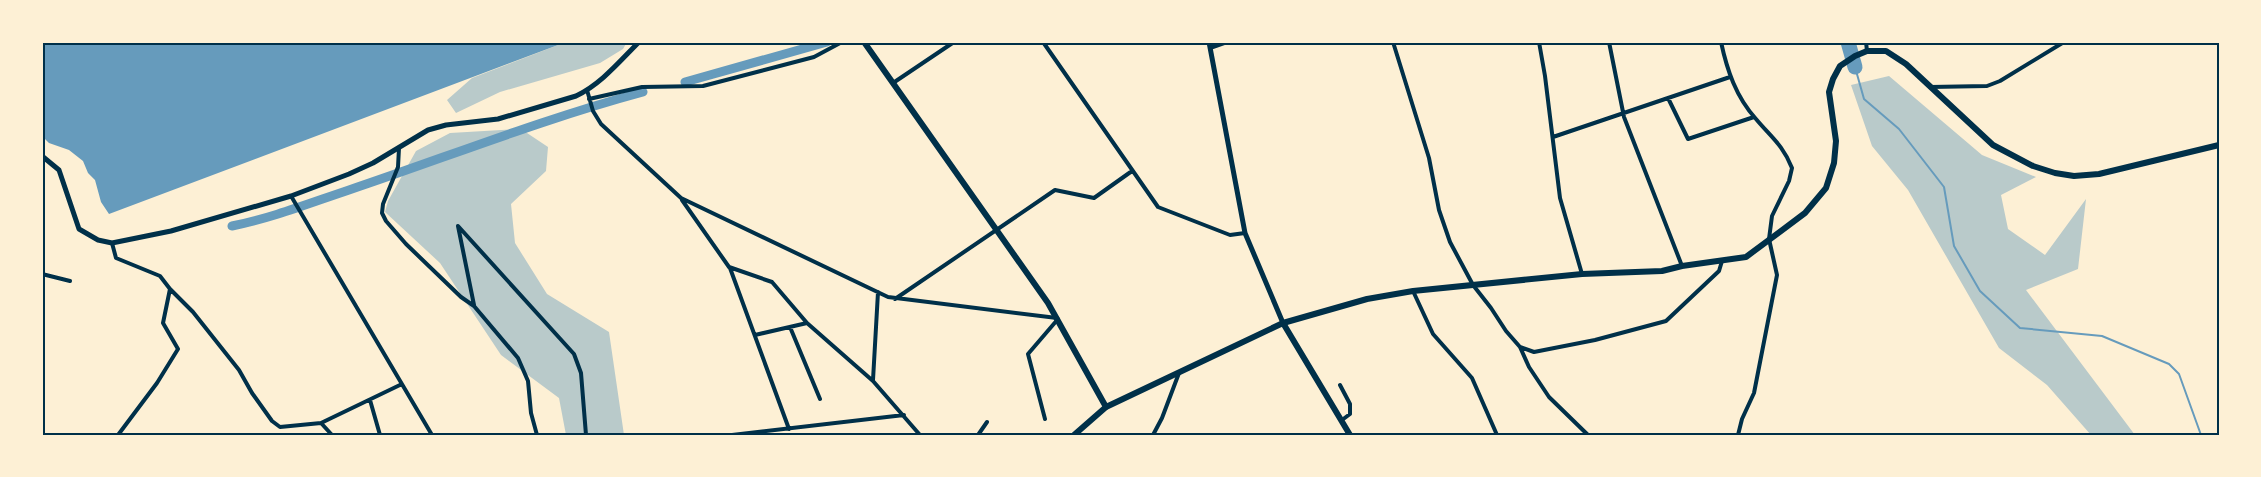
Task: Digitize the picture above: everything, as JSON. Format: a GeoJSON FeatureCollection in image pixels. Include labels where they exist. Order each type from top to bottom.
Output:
{"type":"FeatureCollection","features":[{"type":"Feature","properties":{"kind":"main road"},"geometry":{"type":"LineString","coordinates":[[864,42],[1058,318],[1106,407]]}},
{"type":"Feature","properties":{"kind":"main road"},"geometry":{"type":"LineString","coordinates":[[1074,435],[1106,407],[1283,323],[1367,299],[1413,291],[1582,274],[1662,271],[1746,257],[1805,213],[1815,204],[1826,188],[1834,163],[1836,141],[1829,92],[1840,66],[1863,53],[1886,51],[1906,64],[1993,145],[2033,166],[2055,173],[2074,176],[2099,174],[2219,145]]}},
{"type":"Feature","properties":{"kind":"main road"},"geometry":{"type":"LineString","coordinates":[[1283,323],[1350,435]]}},
{"type":"Feature","properties":{"kind":"street"},"geometry":{"type":"LineString","coordinates":[[42,156],[59,170],[79,229],[98,240],[112,243],[171,231],[291,196],[349,174],[415,137],[446,125],[498,119],[587,90],[604,77],[639,42]]}},
{"type":"Feature","properties":{"kind":"street"},"geometry":{"type":"LineString","coordinates":[[590,101],[642,87],[703,86],[814,57],[842,42]]}},
{"type":"Feature","properties":{"kind":"street"},"geometry":{"type":"LineString","coordinates":[[893,83],[954,42]]}},
{"type":"Feature","properties":{"kind":"street"},"geometry":{"type":"LineString","coordinates":[[1043,42],[1158,207],[1230,235],[1245,233]]}},
{"type":"Feature","properties":{"kind":"street"},"geometry":{"type":"LineString","coordinates":[[1227,42],[1210,45],[1245,233],[1283,323]]}},
{"type":"Feature","properties":{"kind":"street"},"geometry":{"type":"LineString","coordinates":[[1393,42],[1429,158],[1439,210],[1450,242],[1473,285],[1520,347],[1529,367],[1549,397],[1588,435]]}},
{"type":"Feature","properties":{"kind":"street"},"geometry":{"type":"LineString","coordinates":[[1539,42],[1560,198],[1582,274]]}},
{"type":"Feature","properties":{"kind":"street"},"geometry":{"type":"LineString","coordinates":[[1609,42],[1624,113],[1682,266]]}},
{"type":"Feature","properties":{"kind":"street"},"geometry":{"type":"LineString","coordinates":[[1721,42],[1730,77],[1754,117],[1775,137],[1792,168],[1789,181],[1772,216],[1769,239],[1777,275],[1754,393],[1742,419],[1738,435]]}},
{"type":"Feature","properties":{"kind":"street"},"geometry":{"type":"LineString","coordinates":[[1863,53],[1866,42]]}},
{"type":"Feature","properties":{"kind":"street"},"geometry":{"type":"LineString","coordinates":[[1929,87],[1987,86],[2009,76],[2064,42]]}},
{"type":"Feature","properties":{"kind":"street"},"geometry":{"type":"LineString","coordinates":[[1553,137],[1730,77]]}},
{"type":"Feature","properties":{"kind":"street"},"geometry":{"type":"LineString","coordinates":[[587,90],[592,111],[601,124],[681,198],[729,267],[789,429]]}},
{"type":"Feature","properties":{"kind":"street"},"geometry":{"type":"LineString","coordinates":[[1668,98],[1688,139],[1754,117]]}},
{"type":"Feature","properties":{"kind":"street"},"geometry":{"type":"LineString","coordinates":[[399,148],[398,167],[383,204],[382,213],[406,244],[461,297],[474,306],[524,368],[537,435]]}},
{"type":"Feature","properties":{"kind":"street"},"geometry":{"type":"LineString","coordinates":[[895,298],[1054,190],[1094,198],[1132,171]]}},
{"type":"Feature","properties":{"kind":"street"},"geometry":{"type":"LineString","coordinates":[[291,196],[432,435]]}},
{"type":"Feature","properties":{"kind":"street"},"geometry":{"type":"LineString","coordinates":[[681,198],[895,298],[1058,318]]}},
{"type":"Feature","properties":{"kind":"street"},"geometry":{"type":"LineString","coordinates":[[474,306],[458,226],[574,354],[581,373],[586,435]]}},
{"type":"Feature","properties":{"kind":"street"},"geometry":{"type":"LineString","coordinates":[[112,243],[116,258],[160,276],[193,312],[239,370],[272,421],[280,427],[321,423],[402,384]]}},
{"type":"Feature","properties":{"kind":"street"},"geometry":{"type":"LineString","coordinates":[[1520,347],[1534,352],[1666,321],[1719,271],[1722,261]]}},
{"type":"Feature","properties":{"kind":"street"},"geometry":{"type":"LineString","coordinates":[[729,267],[772,282],[807,323],[873,381],[920,435]]}},
{"type":"Feature","properties":{"kind":"street"},"geometry":{"type":"LineString","coordinates":[[42,274],[70,281]]}},
{"type":"Feature","properties":{"kind":"street"},"geometry":{"type":"LineString","coordinates":[[118,435],[157,383],[178,349],[163,323],[170,289]]}},
{"type":"Feature","properties":{"kind":"street"},"geometry":{"type":"LineString","coordinates":[[1413,291],[1432,334],[1472,378],[1497,435]]}},
{"type":"Feature","properties":{"kind":"street"},"geometry":{"type":"LineString","coordinates":[[873,381],[878,292]]}},
{"type":"Feature","properties":{"kind":"street"},"geometry":{"type":"LineString","coordinates":[[1045,419],[1028,354],[1058,318]]}},
{"type":"Feature","properties":{"kind":"street"},"geometry":{"type":"LineString","coordinates":[[755,335],[807,323]]}},
{"type":"Feature","properties":{"kind":"street"},"geometry":{"type":"LineString","coordinates":[[790,327],[820,399]]}},
{"type":"Feature","properties":{"kind":"street"},"geometry":{"type":"LineString","coordinates":[[1153,435],[1179,373]]}},
{"type":"Feature","properties":{"kind":"street"},"geometry":{"type":"LineString","coordinates":[[1340,384],[1350,404],[1350,414],[1341,421]]}},
{"type":"Feature","properties":{"kind":"street"},"geometry":{"type":"LineString","coordinates":[[370,400],[380,435]]}},
{"type":"Feature","properties":{"kind":"street"},"geometry":{"type":"LineString","coordinates":[[732,435],[904,415]]}},
{"type":"Feature","properties":{"kind":"street"},"geometry":{"type":"LineString","coordinates":[[978,435],[987,422]]}},
{"type":"Feature","properties":{"kind":"street"},"geometry":{"type":"LineString","coordinates":[[321,423],[332,435]]}},
{"type":"Feature","properties":{"kind":"shaded area"},"geometry":{"type":"Polygon","coordinates":[[[566,42],[627,42],[623,49],[600,63],[500,92],[456,113],[447,100],[472,78],[566,42]]]}},
{"type":"Feature","properties":{"kind":"shaded area"},"geometry":{"type":"Polygon","coordinates":[[[1889,76],[1982,155],[2036,177],[2001,195],[2008,229],[2045,255],[2086,199],[2078,269],[2026,290],[2135,435],[2091,435],[2047,385],[1999,348],[1908,190],[1872,146],[1851,85],[1889,76]]]}},
{"type":"Feature","properties":{"kind":"shaded area"},"geometry":{"type":"Polygon","coordinates":[[[521,129],[548,147],[546,171],[511,204],[515,243],[547,294],[609,332],[624,435],[566,435],[559,398],[501,355],[440,263],[385,212],[388,201],[416,151],[450,133],[521,129]]]}},
{"type":"Feature","properties":{"kind":"water"},"geometry":{"type":"Polygon","coordinates":[[[42,42],[566,42],[109,214],[101,202],[95,180],[88,173],[83,161],[69,150],[49,143],[42,136],[42,42]]]}},
{"type":"Feature","properties":{"kind":"waterway"},"geometry":{"type":"LineString","coordinates":[[685,82],[827,42]]}},
{"type":"Feature","properties":{"kind":"waterway"},"geometry":{"type":"LineString","coordinates":[[1848,42],[1855,67]]}},
{"type":"Feature","properties":{"kind":"waterway"},"geometry":{"type":"LineString","coordinates":[[1855,67],[1864,99],[1899,129],[1944,187],[1954,246],[1980,291],[2020,328],[2102,336],[2169,364],[2179,374],[2201,435]]}},
{"type":"Feature","properties":{"kind":"waterway"},"geometry":{"type":"LineString","coordinates":[[232,226],[291,210],[532,126],[643,92]]}}]}
